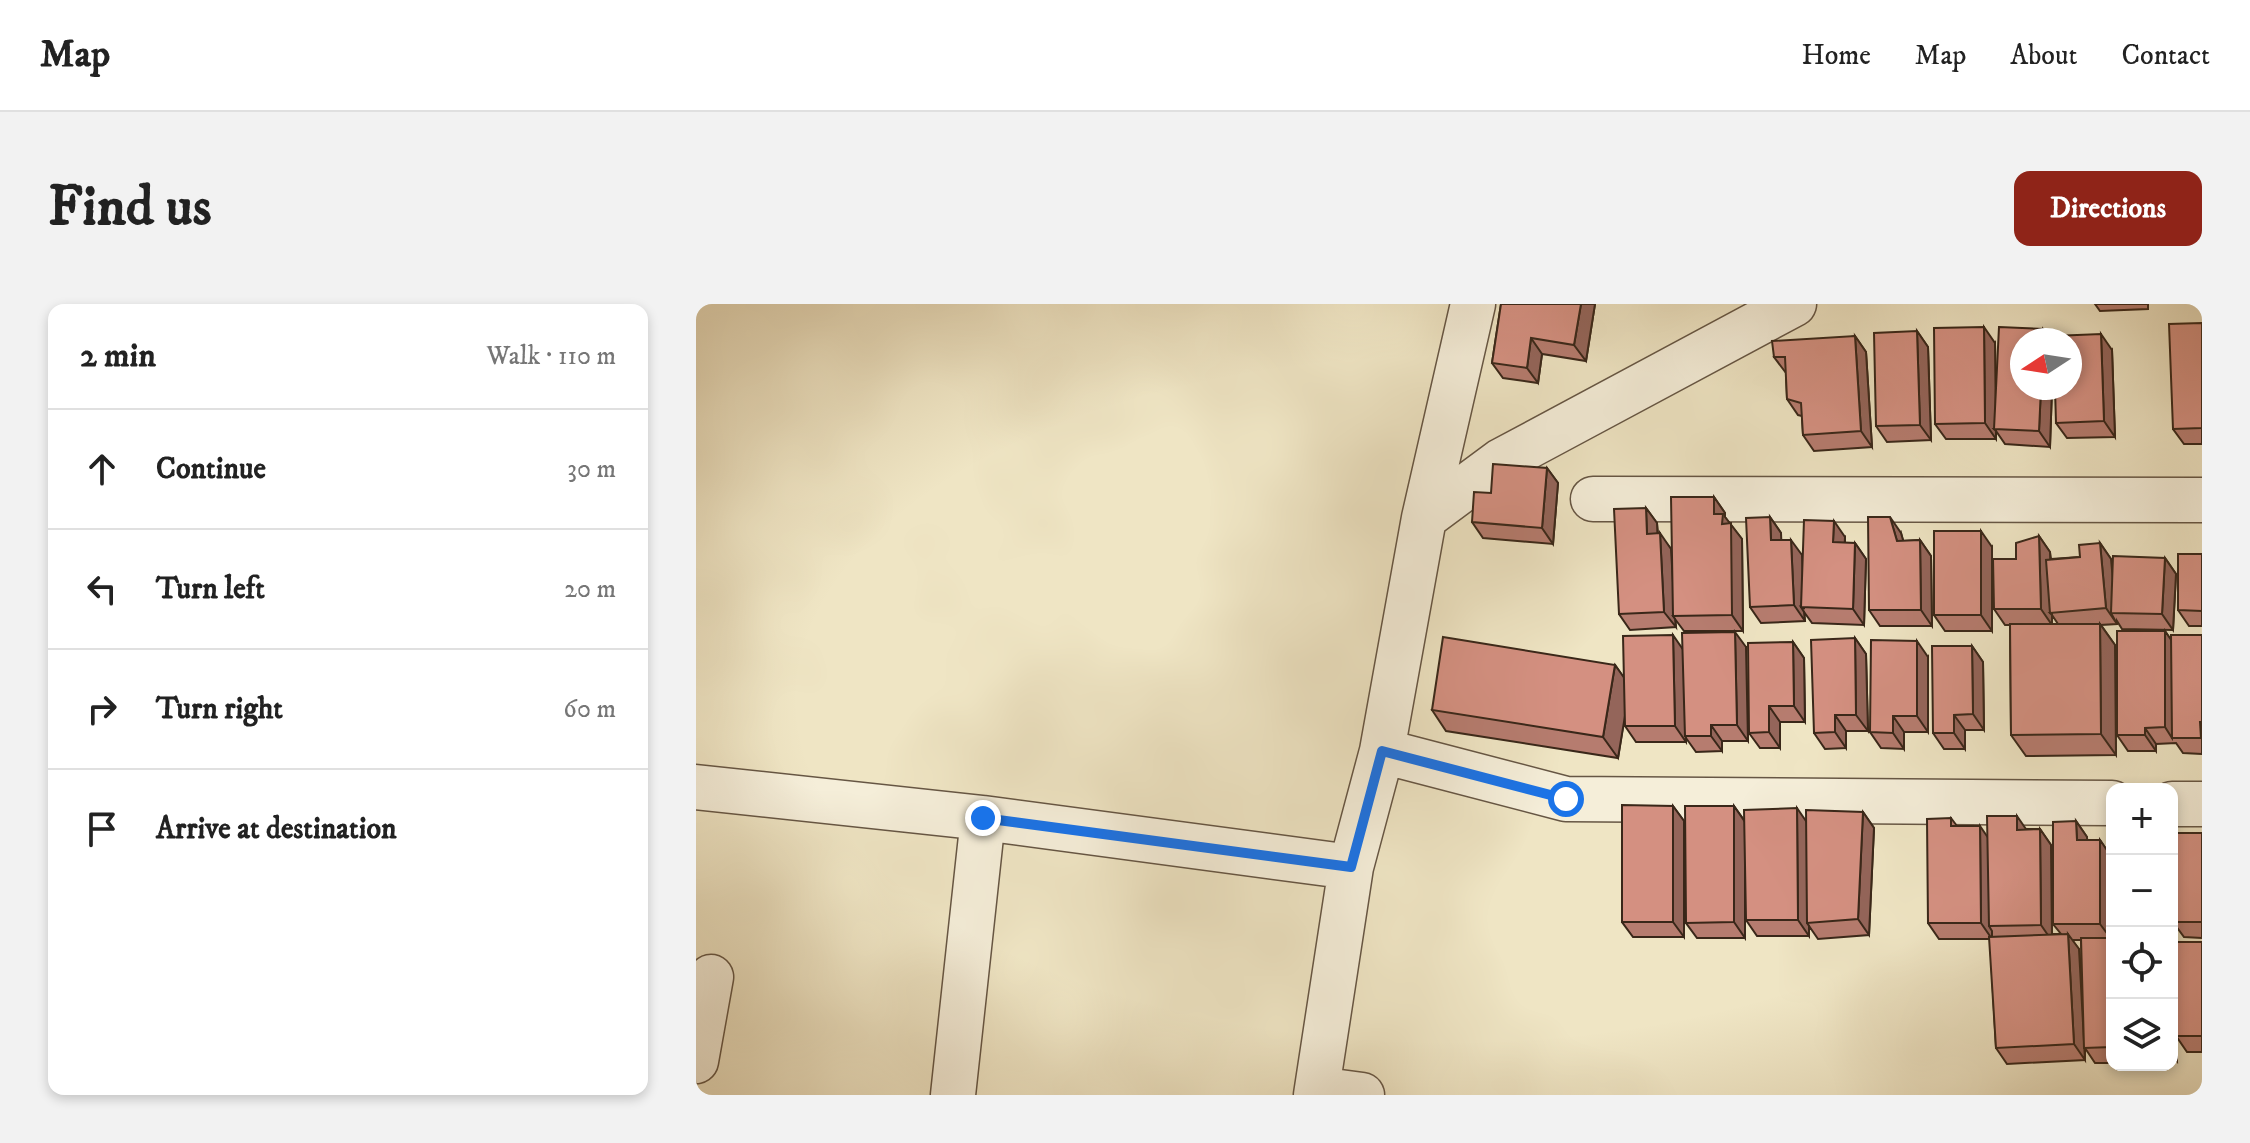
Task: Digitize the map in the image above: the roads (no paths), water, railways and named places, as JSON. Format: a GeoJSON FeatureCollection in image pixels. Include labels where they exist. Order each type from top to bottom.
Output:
{"type":"FeatureCollection","features":[{"type":"Feature","properties":{"kind":"street"},"geometry":{"type":"LineString","coordinates":[[1362,1095],[1316,1092],[1351,867],[1382,751],[1424,518],[1473,304]]}},
{"type":"Feature","properties":{"kind":"street"},"geometry":{"type":"LineString","coordinates":[[1424,518],[1501,461],[1794,304]]}},
{"type":"Feature","properties":{"kind":"street"},"geometry":{"type":"LineString","coordinates":[[1593,499],[2202,500]]}},
{"type":"Feature","properties":{"kind":"street"},"geometry":{"type":"LineString","coordinates":[[1382,751],[1566,799],[2106,803]]}},
{"type":"Feature","properties":{"kind":"street"},"geometry":{"type":"LineString","coordinates":[[696,787],[983,818],[1351,867]]}},
{"type":"Feature","properties":{"kind":"street"},"geometry":{"type":"LineString","coordinates":[[2178,804],[2202,804]]}},
{"type":"Feature","properties":{"kind":"street"},"geometry":{"type":"LineString","coordinates":[[953,1095],[983,818]]}},
{"type":"Feature","properties":{"kind":"street"},"geometry":{"type":"LineString","coordinates":[[696,1061],[711,977]]}}]}
